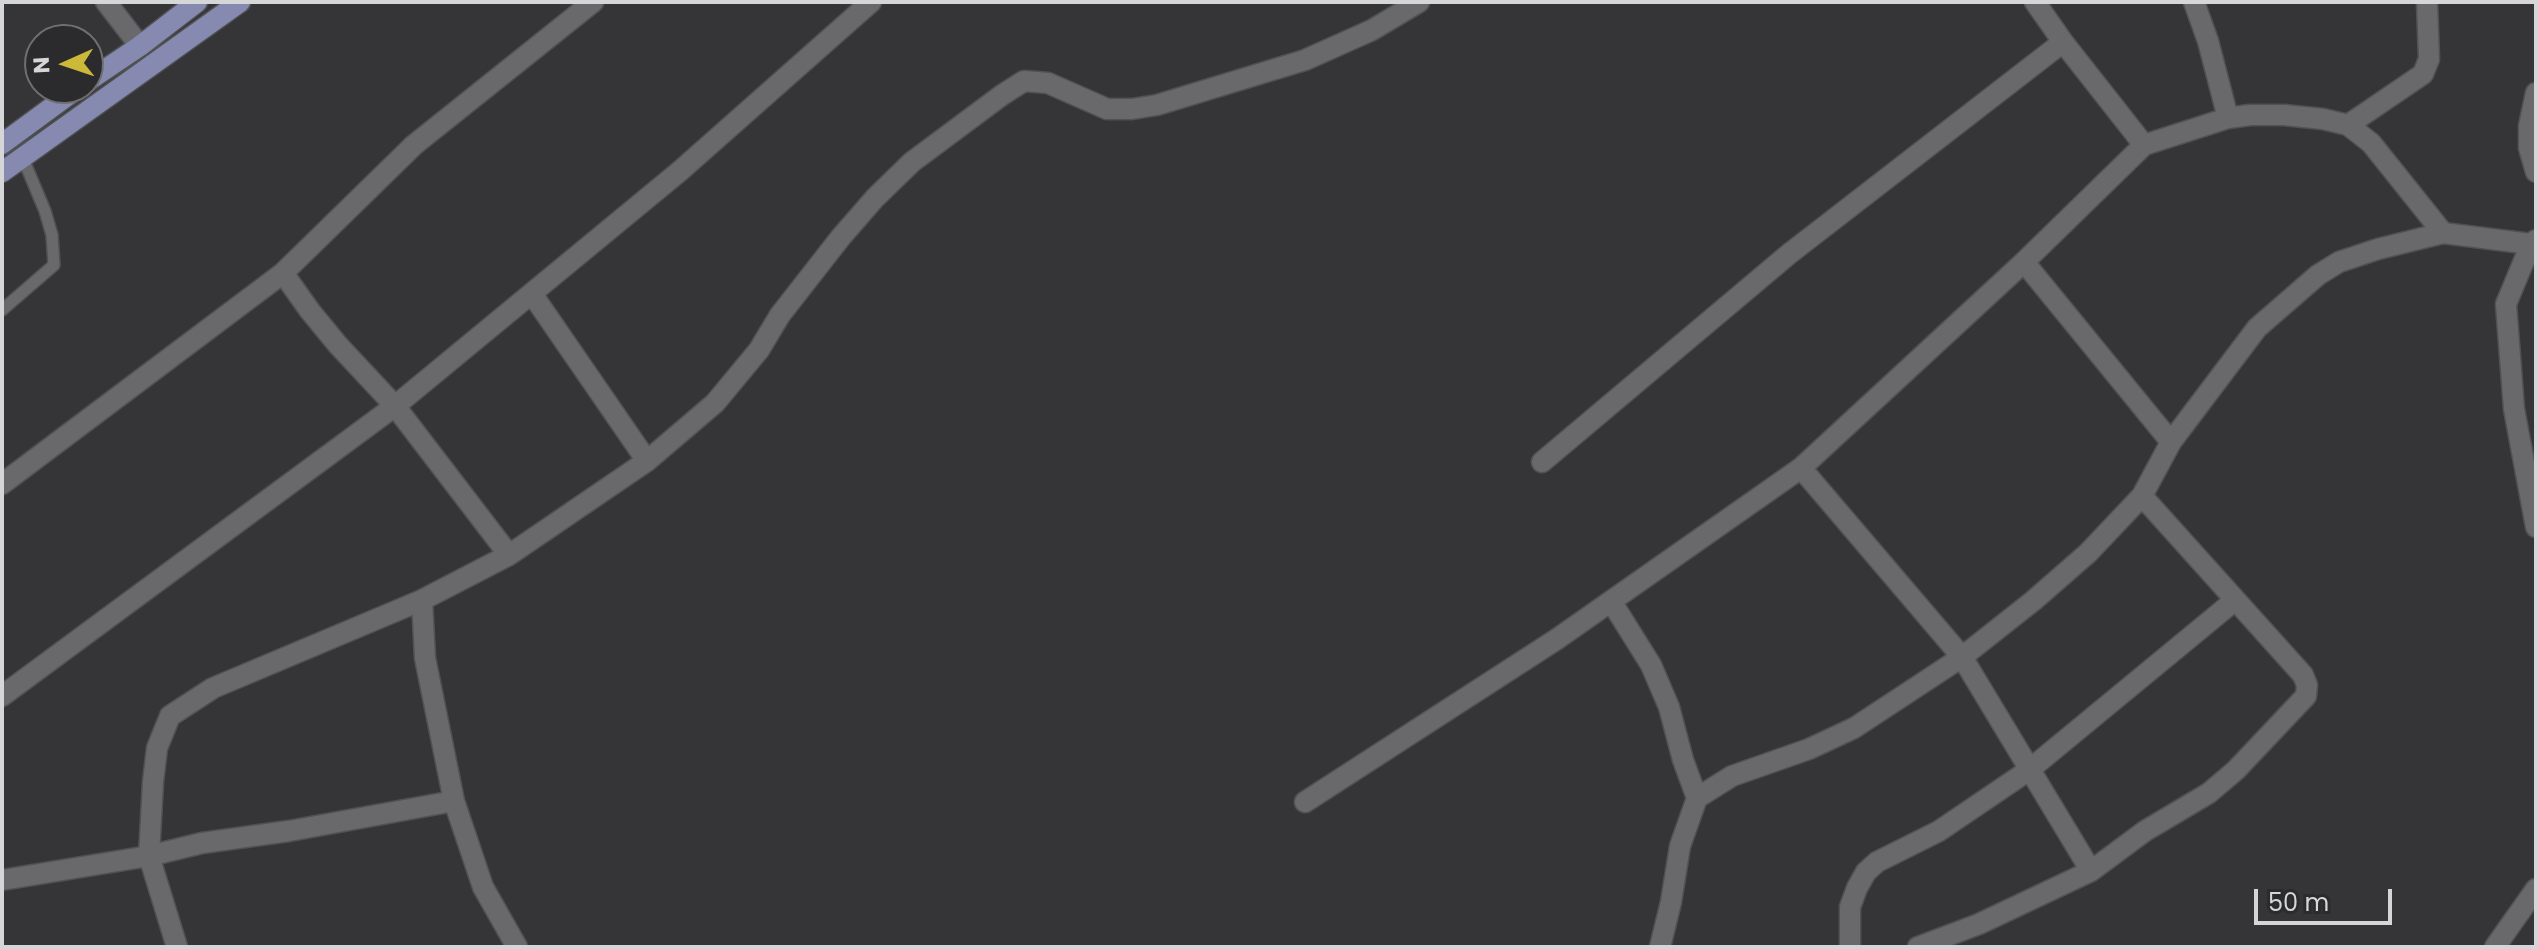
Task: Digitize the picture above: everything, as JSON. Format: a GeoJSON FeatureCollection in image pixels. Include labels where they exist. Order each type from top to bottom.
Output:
{"type":"FeatureCollection","features":[{"type":"Feature","properties":{"kind":"main road"},"geometry":{"type":"LineString","coordinates":[[104,70],[197,2]]}},
{"type":"Feature","properties":{"kind":"main road"},"geometry":{"type":"LineString","coordinates":[[2,172],[240,2]]}},
{"type":"Feature","properties":{"kind":"main road"},"geometry":{"type":"LineString","coordinates":[[2,144],[56,104]]}},
{"type":"Feature","properties":{"kind":"street"},"geometry":{"type":"LineString","coordinates":[[106,2],[140,46]]}},
{"type":"Feature","properties":{"kind":"street"},"geometry":{"type":"LineString","coordinates":[[2,484],[283,273],[414,145],[567,10],[593,2]]}},
{"type":"Feature","properties":{"kind":"street"},"geometry":{"type":"LineString","coordinates":[[2,696],[395,406],[680,171],[871,2]]}},
{"type":"Feature","properties":{"kind":"street"},"geometry":{"type":"LineString","coordinates":[[177,947],[149,856],[157,748],[170,716],[213,688],[422,600],[509,555],[647,461],[715,403],[759,350],[780,315],[875,198],[912,162],[1024,81],[1048,83],[1107,109],[1157,105],[1305,60],[1372,30],[1419,2]]}},
{"type":"Feature","properties":{"kind":"street"},"geometry":{"type":"LineString","coordinates":[[2035,2],[2144,145]]}},
{"type":"Feature","properties":{"kind":"street"},"geometry":{"type":"LineString","coordinates":[[2194,2],[2208,41],[2228,118]]}},
{"type":"Feature","properties":{"kind":"street"},"geometry":{"type":"LineString","coordinates":[[2348,125],[2423,74],[2429,59],[2427,2]]}},
{"type":"Feature","properties":{"kind":"street"},"geometry":{"type":"LineString","coordinates":[[1542,462],[1789,254],[2063,42]]}},
{"type":"Feature","properties":{"kind":"street"},"geometry":{"type":"LineString","coordinates":[[2536,93],[2529,126],[2529,148],[2536,172]]}},
{"type":"Feature","properties":{"kind":"street"},"geometry":{"type":"LineString","coordinates":[[1305,802],[1611,601],[1801,468],[2024,262],[2144,145],[2228,118],[2284,115],[2348,125],[2371,143],[2443,233]]}},
{"type":"Feature","properties":{"kind":"street"},"geometry":{"type":"LineString","coordinates":[[1660,947],[1680,846],[1697,798],[1732,776],[1809,749],[1854,728],[1962,657],[2033,601],[2088,553],[2142,496],[2171,442],[2257,328],[2318,275],[2339,262],[2443,233],[2533,242],[2506,304],[2514,409],[2536,527]]}},
{"type":"Feature","properties":{"kind":"street"},"geometry":{"type":"LineString","coordinates":[[2024,262],[2171,442]]}},
{"type":"Feature","properties":{"kind":"street"},"geometry":{"type":"LineString","coordinates":[[283,273],[338,345],[395,406],[509,555]]}},
{"type":"Feature","properties":{"kind":"street"},"geometry":{"type":"LineString","coordinates":[[532,294],[647,461]]}},
{"type":"Feature","properties":{"kind":"street"},"geometry":{"type":"LineString","coordinates":[[1801,468],[1962,657],[2091,871]]}},
{"type":"Feature","properties":{"kind":"street"},"geometry":{"type":"LineString","coordinates":[[1918,947],[1979,924],[2091,871],[2145,831],[2209,793],[2236,770],[2306,696],[2307,685],[2303,675],[2142,496]]}},
{"type":"Feature","properties":{"kind":"street"},"geometry":{"type":"LineString","coordinates":[[422,600],[425,658],[454,801],[483,887],[517,947]]}},
{"type":"Feature","properties":{"kind":"street"},"geometry":{"type":"LineString","coordinates":[[1611,601],[1651,665],[1669,707],[1697,798]]}},
{"type":"Feature","properties":{"kind":"street"},"geometry":{"type":"LineString","coordinates":[[1850,947],[1850,907],[1866,872],[1877,862],[1939,831],[2029,770],[2234,601]]}},
{"type":"Feature","properties":{"kind":"street"},"geometry":{"type":"LineString","coordinates":[[2,880],[454,801]]}},
{"type":"Feature","properties":{"kind":"street"},"geometry":{"type":"LineString","coordinates":[[2495,947],[2536,889]]}},
{"type":"Feature","properties":{"kind":"lane"},"geometry":{"type":"LineString","coordinates":[[2,310],[54,265],[52,235],[45,211],[22,156]]}}]}
